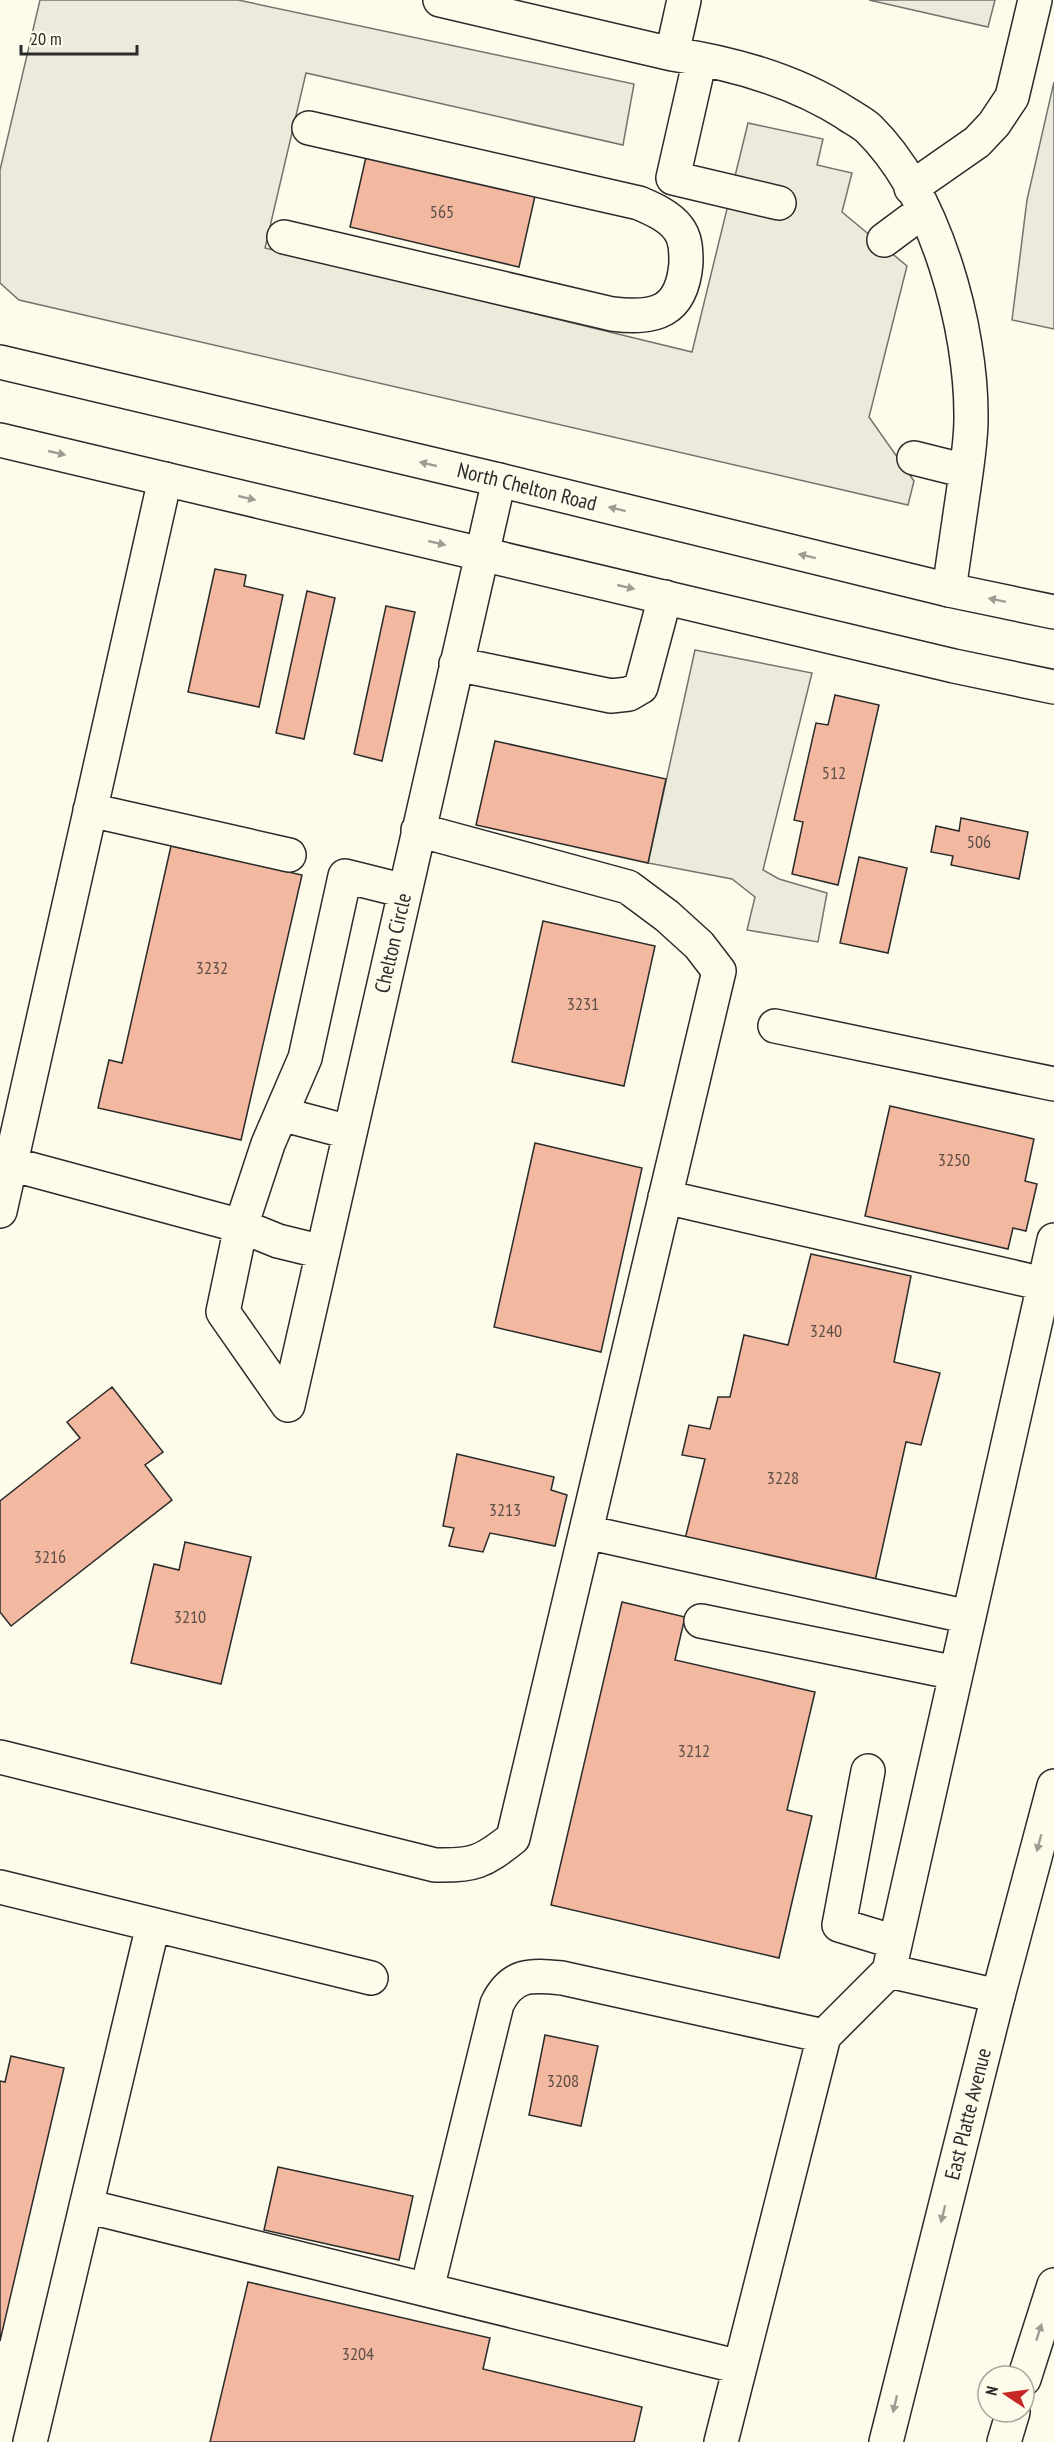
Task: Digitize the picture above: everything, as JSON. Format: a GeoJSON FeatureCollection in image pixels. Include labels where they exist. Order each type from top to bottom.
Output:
{"type":"FeatureCollection","features":[{"type":"Feature","properties":{"kind":"main road"},"geometry":{"type":"LineString","coordinates":[[440,0],[686,56],[784,82],[828,102],[868,128],[900,167],[938,240],[962,327],[971,374],[972,422],[949,591]]}},
{"type":"Feature","properties":{"kind":"main road"},"geometry":{"type":"LineString","coordinates":[[684,0],[686,56],[673,178],[779,203]]}},
{"type":"Feature","properties":{"kind":"main road"},"geometry":{"type":"LineString","coordinates":[[884,240],[917,199],[994,124],[1012,97],[1035,0]]}},
{"type":"Feature","properties":{"kind":"main road"},"geometry":{"type":"LineString","coordinates":[[284,237],[612,314],[637,317],[654,314],[670,304],[682,290],[687,247],[678,228],[661,213],[639,203],[309,128]]}},
{"type":"Feature","properties":{"kind":"main road","name":"North Chelton Road"},"geometry":{"type":"LineString","coordinates":[[0,362],[499,480],[949,591],[1054,612]]}},
{"type":"Feature","properties":{"kind":"main road"},"geometry":{"type":"LineString","coordinates":[[0,440],[954,666],[1054,687]]}},
{"type":"Feature","properties":{"kind":"main road"},"geometry":{"type":"LineString","coordinates":[[914,458],[966,471]]}},
{"type":"Feature","properties":{"kind":"main road"},"geometry":{"type":"LineString","coordinates":[[0,1211],[165,479]]}},
{"type":"Feature","properties":{"kind":"main road","name":"Chelton Circle"},"geometry":{"type":"LineString","coordinates":[[241,1226],[224,1312],[288,1405],[499,480]]}},
{"type":"Feature","properties":{"kind":"main road"},"geometry":{"type":"LineString","coordinates":[[456,664],[611,696],[629,694],[641,687],[664,597]]}},
{"type":"Feature","properties":{"kind":"main road"},"geometry":{"type":"LineString","coordinates":[[90,810],[289,855]]}},
{"type":"Feature","properties":{"kind":"main road"},"geometry":{"type":"LineString","coordinates":[[0,1757],[435,1865],[460,1866],[488,1858],[513,1838],[720,971],[699,945],[667,916],[628,887],[418,830]]}},
{"type":"Feature","properties":{"kind":"main road"},"geometry":{"type":"LineString","coordinates":[[241,1226],[268,1144],[305,1058],[345,876],[405,891]]}},
{"type":"Feature","properties":{"kind":"main road"},"geometry":{"type":"LineString","coordinates":[[775,1026],[1054,1084]]}},
{"type":"Feature","properties":{"kind":"main road"},"geometry":{"type":"LineString","coordinates":[[281,1114],[350,1132]]}},
{"type":"Feature","properties":{"kind":"main road"},"geometry":{"type":"LineString","coordinates":[[11,1164],[241,1226],[278,1242],[322,1252]]}},
{"type":"Feature","properties":{"kind":"main road"},"geometry":{"type":"LineString","coordinates":[[665,1197],[1044,1284]]}},
{"type":"Feature","properties":{"kind":"main road"},"geometry":{"type":"LineString","coordinates":[[722,2442],[824,2036],[892,1956],[1054,1240]]}},
{"type":"Feature","properties":{"kind":"main road"},"geometry":{"type":"LineString","coordinates":[[586,1532],[969,1617]]}},
{"type":"Feature","properties":{"kind":"main road"},"geometry":{"type":"LineString","coordinates":[[701,1621],[956,1673]]}},
{"type":"Feature","properties":{"kind":"main road"},"geometry":{"type":"LineString","coordinates":[[868,1771],[838,1925],[892,1956],[998,1996]]}},
{"type":"Feature","properties":{"kind":"main road","name":"East Platte Avenue"},"geometry":{"type":"LineString","coordinates":[[886,2442],[998,1996],[1054,1786]]}},
{"type":"Feature","properties":{"kind":"main road"},"geometry":{"type":"LineString","coordinates":[[0,1887],[371,1978]]}},
{"type":"Feature","properties":{"kind":"main road"},"geometry":{"type":"LineString","coordinates":[[30,2442],[153,1924]]}},
{"type":"Feature","properties":{"kind":"main road"},"geometry":{"type":"LineString","coordinates":[[427,2289],[497,2004],[503,1992],[516,1981],[532,1975],[562,1978],[824,2036]]}},
{"type":"Feature","properties":{"kind":"main road"},"geometry":{"type":"LineString","coordinates":[[86,2206],[740,2367]]}},
{"type":"Feature","properties":{"kind":"main road"},"geometry":{"type":"LineString","coordinates":[[1029,2364],[1054,2285]]}},
{"type":"Feature","properties":{"kind":"main road"},"geometry":{"type":"LineString","coordinates":[[1004,2442],[1009,2424]]}},
{"type":"Feature","properties":{"kind":"shaded area"},"geometry":{"type":"Polygon","coordinates":[[[40,0],[238,0],[634,84],[623,145],[306,73],[265,248],[692,352],[748,123],[823,139],[817,165],[852,173],[842,212],[907,266],[869,417],[914,481],[908,505],[19,300],[0,283],[0,170],[40,0]]]}},
{"type":"Feature","properties":{"kind":"shaded area"},"geometry":{"type":"Polygon","coordinates":[[[869,0],[995,0],[988,27],[869,0]]]}},
{"type":"Feature","properties":{"kind":"shaded area"},"geometry":{"type":"Polygon","coordinates":[[[1054,82],[1054,329],[1012,320],[1027,200],[1054,82]]]}},
{"type":"Feature","properties":{"kind":"shaded area"},"geometry":{"type":"Polygon","coordinates":[[[695,650],[812,673],[763,870],[779,879],[827,893],[818,942],[747,930],[755,897],[732,879],[648,863],[695,650]]]}},
{"type":"Feature","properties":{"kind":"building"},"geometry":{"type":"Polygon","coordinates":[[[366,157],[535,196],[519,267],[350,227],[366,157]]]}},
{"type":"Feature","properties":{"kind":"building"},"geometry":{"type":"Polygon","coordinates":[[[215,569],[246,575],[244,586],[283,595],[259,707],[188,692],[215,569]]]}},
{"type":"Feature","properties":{"kind":"building"},"geometry":{"type":"Polygon","coordinates":[[[307,591],[335,598],[304,739],[276,733],[307,591]]]}},
{"type":"Feature","properties":{"kind":"building"},"geometry":{"type":"Polygon","coordinates":[[[386,606],[415,612],[382,761],[354,754],[386,606]]]}},
{"type":"Feature","properties":{"kind":"building"},"geometry":{"type":"Polygon","coordinates":[[[835,695],[879,705],[838,885],[792,874],[803,822],[794,820],[816,723],[828,725],[835,695]]]}},
{"type":"Feature","properties":{"kind":"building"},"geometry":{"type":"Polygon","coordinates":[[[495,741],[666,779],[648,863],[476,825],[495,741]]]}},
{"type":"Feature","properties":{"kind":"building"},"geometry":{"type":"Polygon","coordinates":[[[961,818],[1028,832],[1019,879],[951,865],[953,856],[931,852],[936,826],[959,831],[961,818]]]}},
{"type":"Feature","properties":{"kind":"building"},"geometry":{"type":"Polygon","coordinates":[[[171,846],[302,875],[241,1140],[98,1108],[109,1060],[122,1063],[171,846]]]}},
{"type":"Feature","properties":{"kind":"building"},"geometry":{"type":"Polygon","coordinates":[[[859,857],[907,868],[888,953],[840,943],[859,857]]]}},
{"type":"Feature","properties":{"kind":"building"},"geometry":{"type":"Polygon","coordinates":[[[543,921],[655,946],[624,1086],[512,1062],[543,921]]]}},
{"type":"Feature","properties":{"kind":"building"},"geometry":{"type":"Polygon","coordinates":[[[890,1106],[1034,1139],[1025,1181],[1037,1184],[1026,1231],[1013,1228],[1008,1249],[865,1216],[890,1106]]]}},
{"type":"Feature","properties":{"kind":"building"},"geometry":{"type":"Polygon","coordinates":[[[535,1143],[642,1168],[601,1352],[494,1327],[535,1143]]]}},
{"type":"Feature","properties":{"kind":"building"},"geometry":{"type":"Polygon","coordinates":[[[811,1254],[911,1276],[894,1362],[940,1373],[921,1445],[906,1442],[875,1581],[685,1539],[705,1459],[682,1455],[689,1425],[710,1429],[718,1397],[730,1397],[744,1335],[788,1345],[811,1254]]]}},
{"type":"Feature","properties":{"kind":"building"},"geometry":{"type":"Polygon","coordinates":[[[112,1387],[163,1452],[145,1465],[172,1500],[11,1626],[0,1612],[0,1501],[80,1438],[67,1422],[112,1387]]]}},
{"type":"Feature","properties":{"kind":"building"},"geometry":{"type":"Polygon","coordinates":[[[457,1454],[554,1477],[551,1490],[567,1495],[555,1546],[490,1533],[483,1552],[449,1546],[454,1528],[443,1526],[457,1454]]]}},
{"type":"Feature","properties":{"kind":"building"},"geometry":{"type":"Polygon","coordinates":[[[185,1542],[251,1557],[221,1684],[131,1663],[154,1564],[179,1570],[185,1542]]]}},
{"type":"Feature","properties":{"kind":"building"},"geometry":{"type":"Polygon","coordinates":[[[622,1602],[685,1617],[675,1660],[815,1692],[787,1810],[812,1816],[779,1958],[551,1905],[622,1602]]]}},
{"type":"Feature","properties":{"kind":"building"},"geometry":{"type":"Polygon","coordinates":[[[545,2035],[598,2046],[581,2126],[529,2115],[545,2035]]]}},
{"type":"Feature","properties":{"kind":"building"},"geometry":{"type":"Polygon","coordinates":[[[11,2056],[64,2068],[0,2341],[0,2081],[5,2082],[11,2056]]]}},
{"type":"Feature","properties":{"kind":"building"},"geometry":{"type":"Polygon","coordinates":[[[278,2167],[413,2196],[399,2260],[264,2230],[278,2167]]]}},
{"type":"Feature","properties":{"kind":"building"},"geometry":{"type":"Polygon","coordinates":[[[248,2282],[490,2338],[483,2369],[642,2407],[634,2442],[210,2442],[248,2282]]]}}]}
